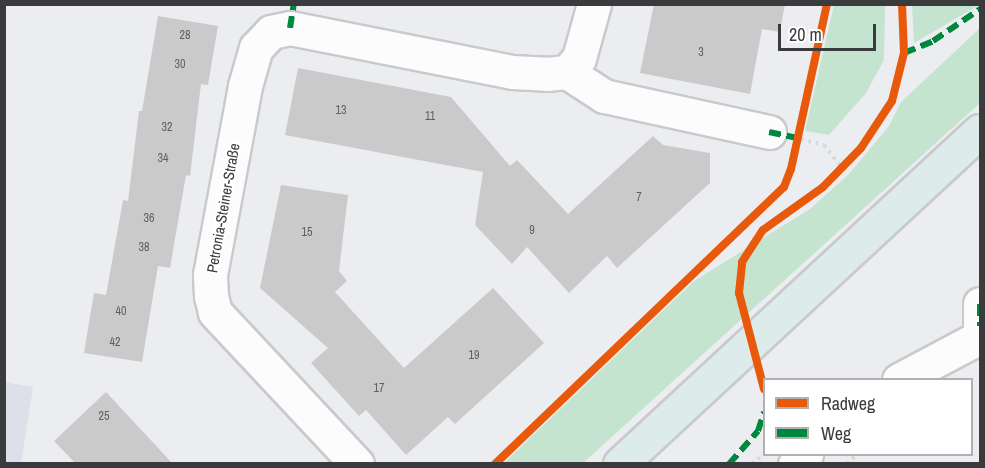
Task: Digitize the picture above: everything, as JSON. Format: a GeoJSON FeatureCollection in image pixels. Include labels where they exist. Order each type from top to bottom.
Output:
{"type":"FeatureCollection","features":[{"type":"Feature","properties":{"kind":"main road"},"geometry":{"type":"LineString","coordinates":[[620,464],[981,131]]}},
{"type":"Feature","properties":{"kind":"street"},"geometry":{"type":"LineString","coordinates":[[594,4],[579,58],[567,72],[604,96],[783,135]]}},
{"type":"Feature","properties":{"kind":"street","name":"Petronia-Steiner-Straße"},"geometry":{"type":"LineString","coordinates":[[357,464],[215,312],[211,296],[212,263],[244,86],[256,48],[292,16],[512,72],[567,72]]}},
{"type":"Feature","properties":{"kind":"street"},"geometry":{"type":"LineString","coordinates":[[981,304],[981,326]]}},
{"type":"Feature","properties":{"kind":"street"},"geometry":{"type":"LineString","coordinates":[[903,378],[981,337]]}},
{"type":"Feature","properties":{"kind":"path"},"geometry":{"type":"LineString","coordinates":[[783,135],[824,145],[842,168]]}},
{"type":"Feature","properties":{"kind":"shaded area"},"geometry":{"type":"Polygon","coordinates":[[[4,382],[33,387],[21,463],[5,463],[4,382]]]}},
{"type":"Feature","properties":{"kind":"green space"},"geometry":{"type":"Polygon","coordinates":[[[912,4],[979,4],[979,5],[914,43],[912,4]]]}},
{"type":"Feature","properties":{"kind":"green space"},"geometry":{"type":"Polygon","coordinates":[[[834,5],[885,5],[884,60],[866,93],[829,135],[805,131],[834,5]]]}},
{"type":"Feature","properties":{"kind":"green space"},"geometry":{"type":"Polygon","coordinates":[[[980,28],[980,103],[583,463],[504,463],[694,281],[810,209],[849,174],[889,126],[901,102],[980,28]]]}},
{"type":"Feature","properties":{"kind":"building"},"geometry":{"type":"Polygon","coordinates":[[[654,4],[785,4],[780,32],[762,29],[750,94],[640,73],[654,4]]]}},
{"type":"Feature","properties":{"kind":"building"},"geometry":{"type":"Polygon","coordinates":[[[158,16],[218,26],[208,85],[201,84],[190,176],[186,175],[170,268],[158,266],[142,362],[84,353],[94,293],[106,295],[123,200],[128,201],[139,111],[142,111],[158,16]]]}},
{"type":"Feature","properties":{"kind":"building"},"geometry":{"type":"Polygon","coordinates":[[[298,68],[451,97],[510,166],[517,160],[568,214],[653,136],[663,145],[710,153],[710,183],[617,268],[607,256],[569,293],[527,247],[512,264],[475,225],[483,172],[285,135],[298,68]]]}},
{"type":"Feature","properties":{"kind":"building"},"geometry":{"type":"Polygon","coordinates":[[[281,185],[348,195],[339,271],[347,281],[335,292],[404,368],[493,288],[544,343],[455,424],[448,417],[406,455],[366,410],[359,416],[311,363],[328,348],[260,288],[281,185]]]}},
{"type":"Feature","properties":{"kind":"building"},"geometry":{"type":"Polygon","coordinates":[[[106,392],[173,464],[76,464],[54,441],[106,392]]]}},
{"type":"Feature","properties":{"kind":"marked path"},"geometry":{"type":"LineString","coordinates":[[290,28],[294,4]]}},
{"type":"Feature","properties":{"kind":"marked path"},"geometry":{"type":"LineString","coordinates":[[904,53],[933,41],[980,9]]}},
{"type":"Feature","properties":{"kind":"marked path"},"geometry":{"type":"LineString","coordinates":[[769,132],[797,138]]}},
{"type":"Feature","properties":{"kind":"marked path"},"geometry":{"type":"LineString","coordinates":[[980,304],[980,326]]}},
{"type":"Feature","properties":{"kind":"marked path"},"geometry":{"type":"LineString","coordinates":[[729,464],[758,431],[763,415]]}},
{"type":"Feature","properties":{"kind":"cycle path"},"geometry":{"type":"LineString","coordinates":[[495,464],[784,187],[791,169],[827,4]]}},
{"type":"Feature","properties":{"kind":"cycle path"},"geometry":{"type":"LineString","coordinates":[[763,385],[739,293],[742,262],[763,230],[823,187],[861,148],[892,101],[904,53],[902,4]]}}]}
